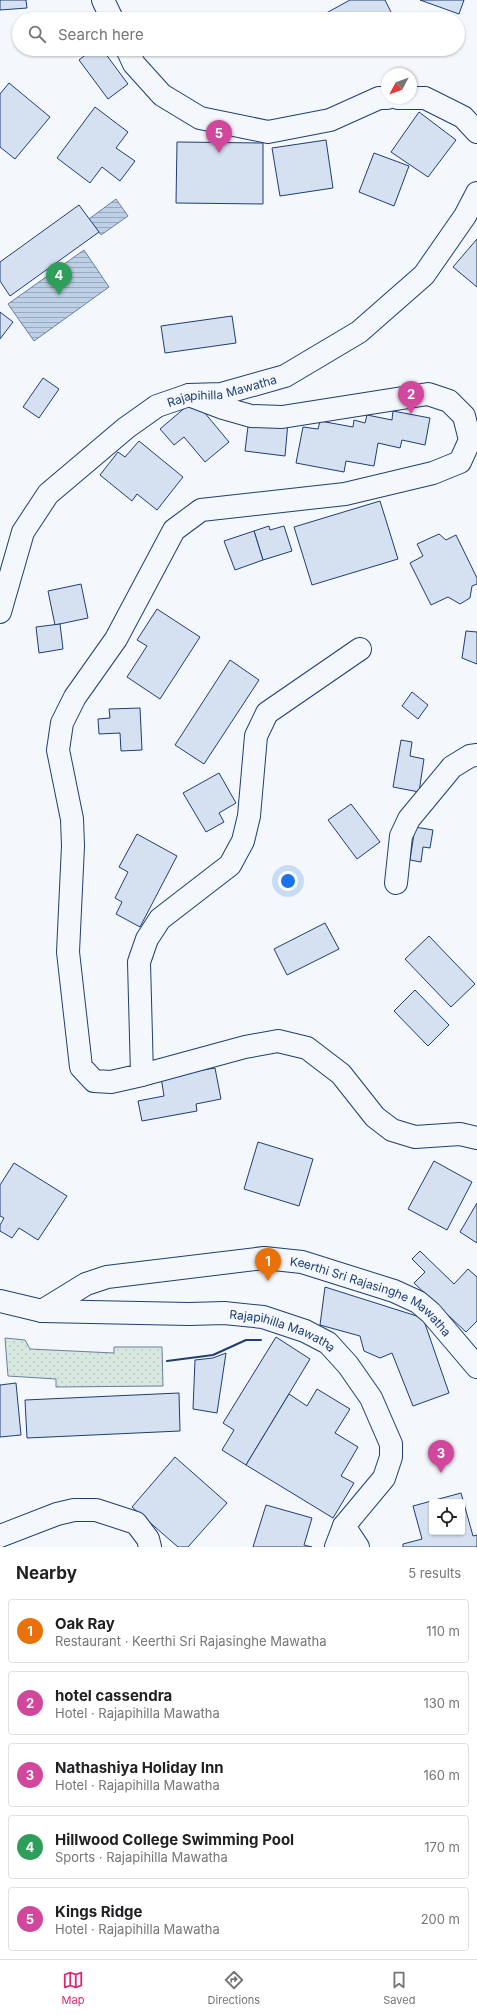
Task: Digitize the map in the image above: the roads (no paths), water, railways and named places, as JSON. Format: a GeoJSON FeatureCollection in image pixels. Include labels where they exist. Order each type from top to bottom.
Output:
{"type":"FeatureCollection","features":[{"type":"Feature","properties":{"kind":"street"},"geometry":{"type":"LineString","coordinates":[[103,0],[109,12]]}},
{"type":"Feature","properties":{"kind":"street"},"geometry":{"type":"LineString","coordinates":[[130,56],[134,64],[162,95],[200,118],[268,132],[330,120],[381,98]]}},
{"type":"Feature","properties":{"kind":"street"},"geometry":{"type":"LineString","coordinates":[[417,98],[425,98],[463,117],[477,132]]}},
{"type":"Feature","properties":{"kind":"street","name":"Rajapihilla Mawatha"},"geometry":{"type":"LineString","coordinates":[[0,612],[23,532],[48,494],[126,428],[157,406],[189,395],[221,394],[285,376],[359,332],[424,275],[465,216],[477,193]]}},
{"type":"Feature","properties":{"kind":"street"},"geometry":{"type":"LineString","coordinates":[[189,395],[222,408],[251,416],[282,417],[428,394],[449,401],[464,416],[470,440],[460,462],[433,473],[344,494],[200,510],[174,530],[116,639],[75,697],[62,723],[58,750],[72,819],[73,846],[68,952],[81,1067],[94,1081],[111,1082],[245,1047],[278,1041],[307,1048],[341,1074],[375,1117],[392,1130],[415,1137],[460,1134],[477,1138]]}},
{"type":"Feature","properties":{"kind":"street"},"geometry":{"type":"LineString","coordinates":[[142,1074],[139,962],[147,939],[160,919],[230,865],[243,841],[249,816],[256,736],[267,713],[360,649]]}},
{"type":"Feature","properties":{"kind":"street"},"geometry":{"type":"LineString","coordinates":[[396,883],[401,836],[409,819],[452,767],[470,756],[477,755]]}},
{"type":"Feature","properties":{"kind":"street","name":"Keerthi Sri Rajasinghe Mawatha"},"geometry":{"type":"LineString","coordinates":[[42,1311],[86,1284],[107,1277],[264,1258],[302,1262],[394,1291],[418,1302],[431,1313],[477,1367]]}},
{"type":"Feature","properties":{"kind":"street","name":"Rajapihilla Mawatha"},"geometry":{"type":"LineString","coordinates":[[0,1300],[42,1311],[189,1314],[224,1313],[256,1317],[305,1331],[328,1343],[348,1365],[371,1398],[391,1444],[391,1457],[384,1478],[344,1526],[336,1547]]}},
{"type":"Feature","properties":{"kind":"street"},"geometry":{"type":"LineString","coordinates":[[0,1536],[57,1514],[74,1510],[96,1510],[136,1523],[148,1539],[150,1547]]}},
{"type":"Feature","properties":{"kind":"street"},"geometry":{"type":"LineString","coordinates":[[344,1526],[358,1547]]}},
{"type":"Feature","properties":{"kind":"water"},"geometry":{"type":"Polygon","coordinates":[[[116,199],[128,216],[101,235],[89,219],[116,199]]]}},
{"type":"Feature","properties":{"kind":"water"},"geometry":{"type":"Polygon","coordinates":[[[84,250],[109,287],[34,341],[8,304],[84,250]]]}},
{"type":"Feature","properties":{"kind":"place","name":"Kings Ridge"},"geometry":{"type":"Point","coordinates":[219,153]}},
{"type":"Feature","properties":{"kind":"place","name":"Hillwood College Swimming Pool"},"geometry":{"type":"Point","coordinates":[59,295]}},
{"type":"Feature","properties":{"kind":"place","name":"hotel cassendra"},"geometry":{"type":"Point","coordinates":[411,414]}},
{"type":"Feature","properties":{"kind":"place","name":"Oak Ray"},"geometry":{"type":"Point","coordinates":[268,1281]}},
{"type":"Feature","properties":{"kind":"place","name":"Nathashiya Holiday Inn"},"geometry":{"type":"Point","coordinates":[441,1473]}}]}
